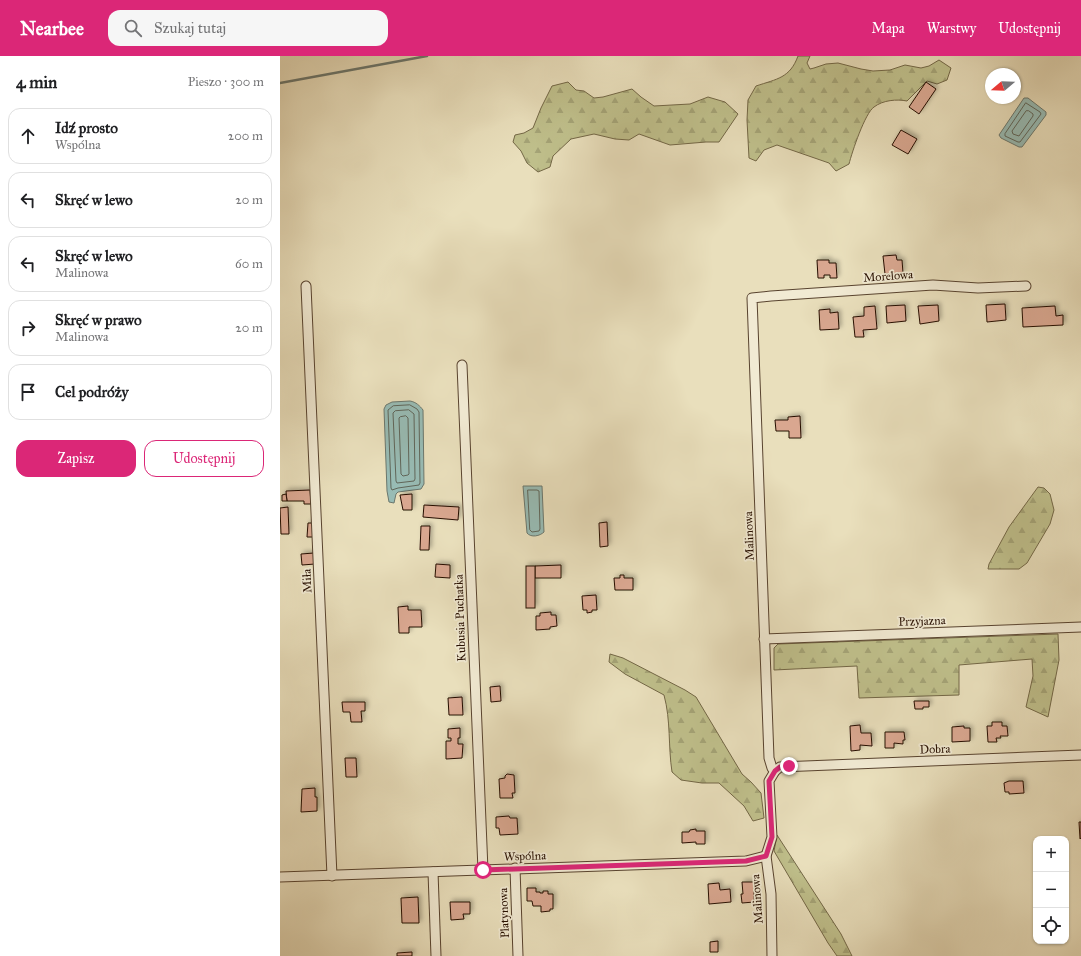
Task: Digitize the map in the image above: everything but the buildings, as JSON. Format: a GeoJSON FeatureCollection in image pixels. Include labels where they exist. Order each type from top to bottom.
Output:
{"type":"FeatureCollection","features":[{"type":"Feature","properties":{"kind":"street","name":"Miła"},"geometry":{"type":"LineString","coordinates":[[306,286],[332,876]]}},
{"type":"Feature","properties":{"kind":"street","name":"Morelowa"},"geometry":{"type":"LineString","coordinates":[[752,298],[933,286],[978,288],[1026,286]]}},
{"type":"Feature","properties":{"kind":"street","name":"Malinowa"},"geometry":{"type":"LineString","coordinates":[[752,298],[769,758],[772,768],[775,771],[769,781],[772,837],[766,856],[771,894],[772,956]]}},
{"type":"Feature","properties":{"kind":"street","name":"Kubusia Puchatka"},"geometry":{"type":"LineString","coordinates":[[462,365],[483,870]]}},
{"type":"Feature","properties":{"kind":"street","name":"Przyjazna"},"geometry":{"type":"LineString","coordinates":[[764,639],[1081,627]]}},
{"type":"Feature","properties":{"kind":"street","name":"Dobra"},"geometry":{"type":"LineString","coordinates":[[775,771],[780,767],[789,766],[1081,755]]}},
{"type":"Feature","properties":{"kind":"street","name":"Wspólna"},"geometry":{"type":"LineString","coordinates":[[280,877],[746,861],[766,856]]}},
{"type":"Feature","properties":{"kind":"street","name":"Platynowa"},"geometry":{"type":"LineString","coordinates":[[515,868],[518,956]]}},
{"type":"Feature","properties":{"kind":"street"},"geometry":{"type":"LineString","coordinates":[[432,872],[436,956]]}},
{"type":"Feature","properties":{"kind":"green space"},"geometry":{"type":"Polygon","coordinates":[[[798,56],[810,56],[807,63],[810,69],[826,64],[838,63],[873,71],[890,70],[905,65],[921,68],[929,66],[939,60],[951,68],[947,80],[937,84],[927,81],[907,101],[890,101],[874,107],[870,111],[863,125],[849,164],[836,171],[829,163],[777,145],[764,150],[756,161],[749,158],[747,120],[748,100],[756,86],[782,77],[787,73],[795,63],[798,56]]]}},
{"type":"Feature","properties":{"kind":"green space"},"geometry":{"type":"Polygon","coordinates":[[[568,82],[576,90],[584,91],[594,98],[632,89],[654,106],[690,104],[708,97],[725,102],[738,114],[719,142],[670,145],[639,134],[629,140],[615,139],[594,134],[571,139],[553,156],[550,167],[538,172],[527,163],[521,151],[513,142],[515,135],[524,133],[533,128],[552,86],[568,82]]]}},
{"type":"Feature","properties":{"kind":"green space"},"geometry":{"type":"Polygon","coordinates":[[[1038,487],[1044,488],[1050,494],[1054,510],[1050,524],[1027,563],[1019,569],[988,569],[989,564],[1009,527],[1038,487]]]}},
{"type":"Feature","properties":{"kind":"green space"},"geometry":{"type":"Polygon","coordinates":[[[1058,634],[1059,660],[1048,717],[1026,707],[1033,676],[1032,659],[959,665],[959,695],[859,698],[857,666],[774,670],[774,648],[778,644],[1058,634]]]}},
{"type":"Feature","properties":{"kind":"green space"},"geometry":{"type":"Polygon","coordinates":[[[610,654],[623,658],[696,697],[742,774],[761,793],[764,818],[753,821],[744,806],[719,783],[702,783],[681,780],[672,772],[668,714],[664,695],[625,674],[609,662],[610,654]]]}},
{"type":"Feature","properties":{"kind":"green space"},"geometry":{"type":"Polygon","coordinates":[[[777,835],[841,934],[852,956],[837,956],[828,943],[774,851],[777,835]]]}},
{"type":"Feature","properties":{"kind":"water"},"geometry":{"type":"Polygon","coordinates":[[[1024,98],[1028,98],[1046,112],[1046,115],[1022,147],[1019,147],[1001,138],[999,135],[1024,98]]]}},
{"type":"Feature","properties":{"kind":"water"},"geometry":{"type":"Polygon","coordinates":[[[410,401],[418,404],[423,410],[424,484],[421,489],[398,492],[394,503],[389,502],[387,491],[384,409],[386,405],[392,402],[410,401]]]}},
{"type":"Feature","properties":{"kind":"water"},"geometry":{"type":"Polygon","coordinates":[[[523,486],[542,486],[544,532],[538,535],[531,536],[527,533],[523,486]]]}},
{"type":"Feature","properties":{"kind":"waterway"},"geometry":{"type":"LineString","coordinates":[[280,83],[427,56]]}},
{"type":"Feature","properties":{"kind":"route"},"geometry":{"type":"LineString","coordinates":[[483,870],[611,864],[746,861],[766,856],[772,837],[769,781],[775,771],[780,767],[789,766]]}}]}
